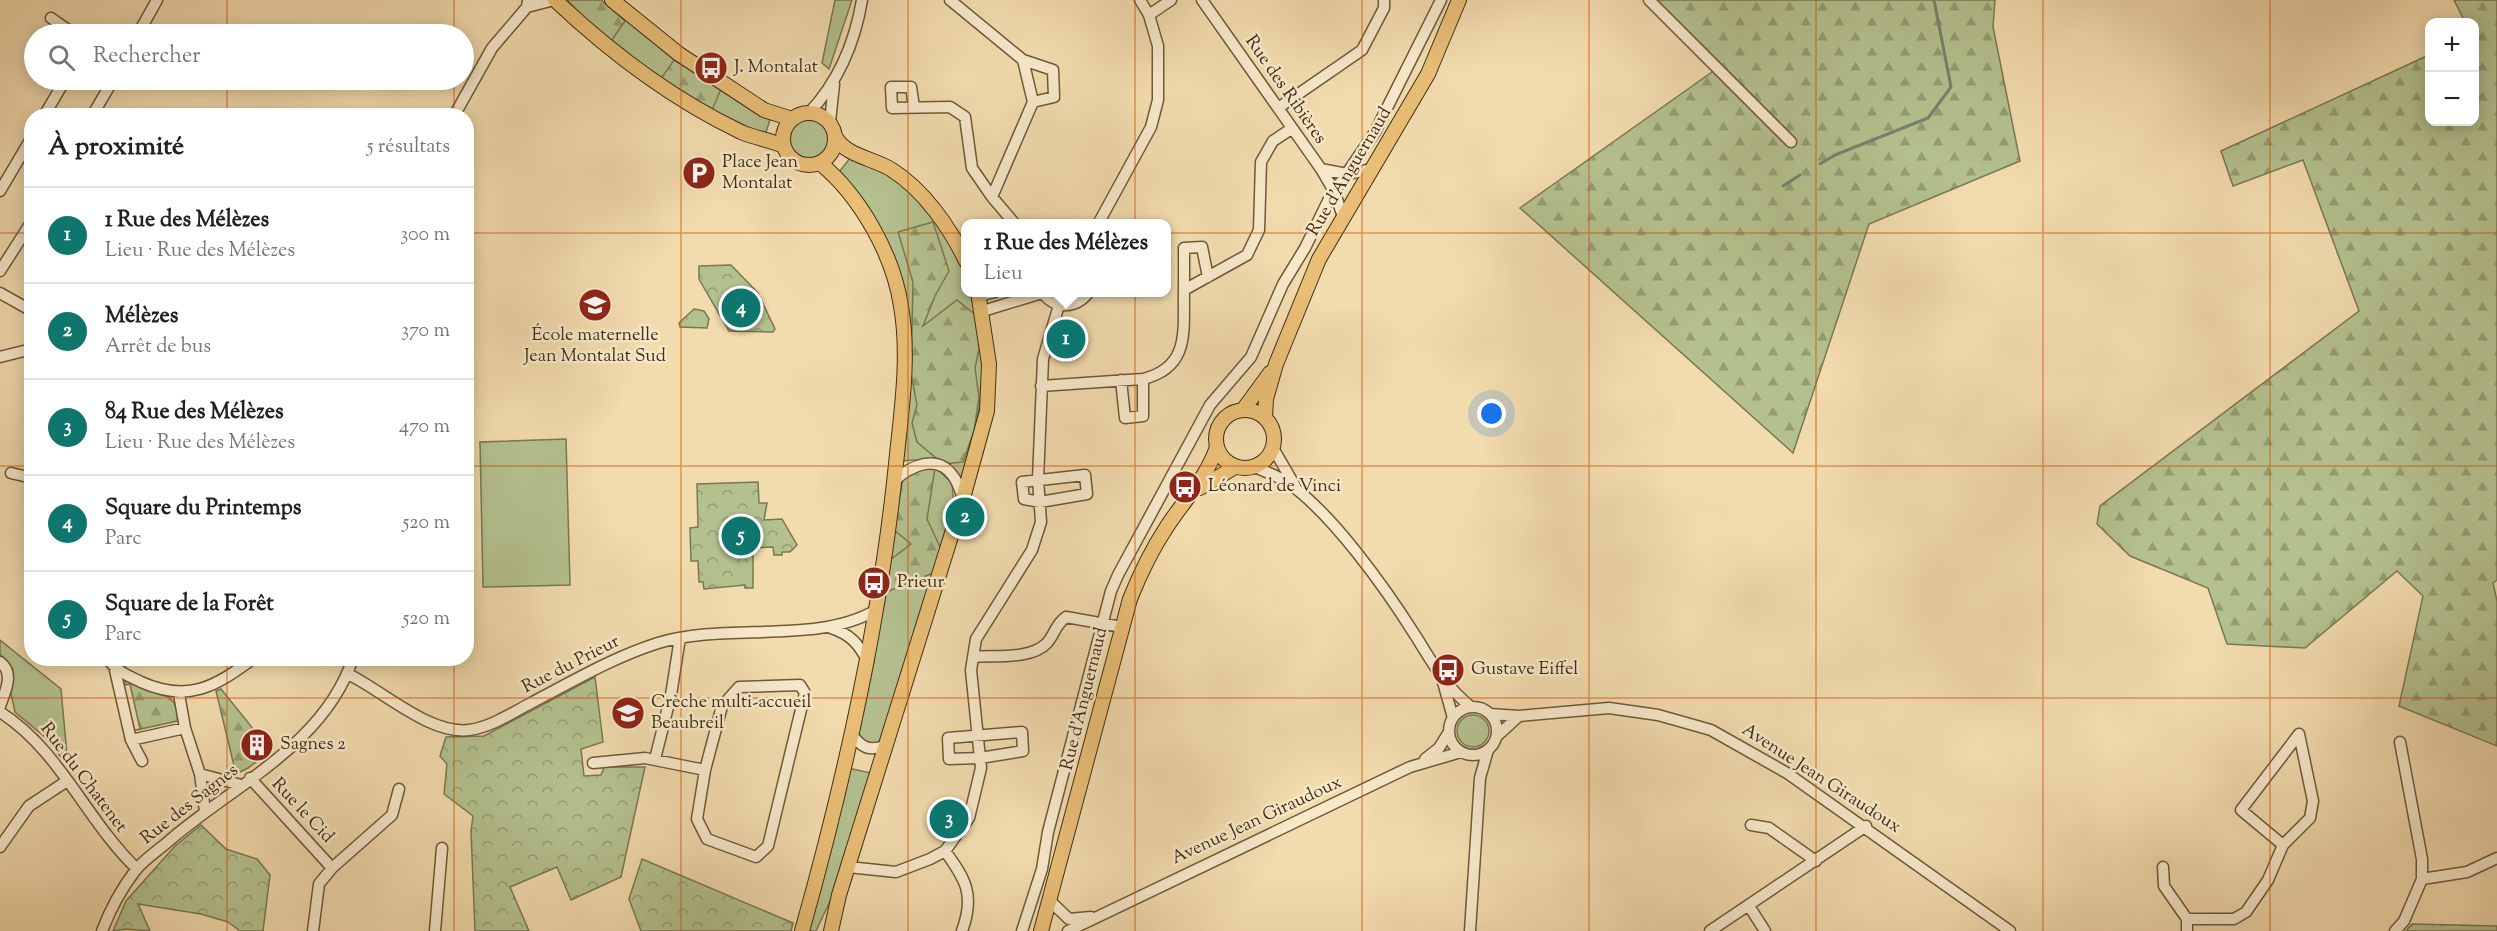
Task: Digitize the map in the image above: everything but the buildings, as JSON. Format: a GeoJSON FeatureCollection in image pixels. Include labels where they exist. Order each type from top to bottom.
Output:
{"type":"FeatureCollection","features":[{"type":"Feature","properties":{"kind":"main road"},"geometry":{"type":"LineString","coordinates":[[554,0],[603,46],[656,85],[742,132],[784,146],[797,162],[812,165],[820,163],[831,153],[836,138]]}},
{"type":"Feature","properties":{"kind":"main road"},"geometry":{"type":"LineString","coordinates":[[612,0],[679,54],[764,110],[792,119]]}},
{"type":"Feature","properties":{"kind":"main road","name":"Rue d'Anguernaud"},"geometry":{"type":"LineString","coordinates":[[1273,448],[1275,434],[1265,417],[1266,399],[1276,364],[1319,259],[1428,74],[1460,0]]}},
{"type":"Feature","properties":{"kind":"main road"},"geometry":{"type":"LineString","coordinates":[[784,146],[784,131],[792,119],[809,113],[824,117],[830,122],[842,146],[878,162],[907,181],[943,221],[961,252]]}},
{"type":"Feature","properties":{"kind":"main road"},"geometry":{"type":"LineString","coordinates":[[802,931],[833,822],[868,662],[894,481],[904,351],[904,327],[898,292],[870,224],[840,181],[820,163]]}},
{"type":"Feature","properties":{"kind":"main road"},"geometry":{"type":"LineString","coordinates":[[831,931],[848,867],[963,498],[987,411],[989,363],[980,297]]}},
{"type":"Feature","properties":{"kind":"main road","name":"Rue d'Anguernaud"},"geometry":{"type":"LineString","coordinates":[[1041,931],[1051,902],[1122,627],[1143,568],[1166,528],[1195,491],[1217,447],[1216,433],[1220,424],[1234,412],[1243,410],[1276,364]]}},
{"type":"Feature","properties":{"kind":"main road"},"geometry":{"type":"LineString","coordinates":[[1243,410],[1265,417]]}},
{"type":"Feature","properties":{"kind":"main road"},"geometry":{"type":"LineString","coordinates":[[1217,447],[1223,459],[1235,467],[1255,467],[1266,460],[1273,448]]}},
{"type":"Feature","properties":{"kind":"main road","name":"Rue d'Anguernaud"},"geometry":{"type":"LineString","coordinates":[[1195,491],[1235,467]]}},
{"type":"Feature","properties":{"kind":"street"},"geometry":{"type":"LineString","coordinates":[[144,24],[157,0]]}},
{"type":"Feature","properties":{"kind":"street"},"geometry":{"type":"LineString","coordinates":[[474,80],[492,48],[527,3],[554,0]]}},
{"type":"Feature","properties":{"kind":"street"},"geometry":{"type":"LineString","coordinates":[[830,122],[835,81],[853,35],[862,0]]}},
{"type":"Feature","properties":{"kind":"street"},"geometry":{"type":"LineString","coordinates":[[950,0],[1023,60],[1053,70],[1054,97],[1033,102]]}},
{"type":"Feature","properties":{"kind":"street"},"geometry":{"type":"LineString","coordinates":[[1149,15],[1171,0]]}},
{"type":"Feature","properties":{"kind":"street","name":"Rue des Ribières"},"geometry":{"type":"LineString","coordinates":[[1202,0],[1321,170],[1335,193],[1343,217]]}},
{"type":"Feature","properties":{"kind":"street"},"geometry":{"type":"LineString","coordinates":[[1278,108],[1362,50],[1384,8],[1384,0]]}},
{"type":"Feature","properties":{"kind":"street"},"geometry":{"type":"LineString","coordinates":[[1022,931],[1042,869],[1048,832],[1111,591],[1118,575],[1210,405],[1251,357],[1283,284],[1305,248],[1328,201],[1375,132],[1441,0]]}},
{"type":"Feature","properties":{"kind":"street"},"geometry":{"type":"LineString","coordinates":[[1648,0],[1791,142]]}},
{"type":"Feature","properties":{"kind":"street"},"geometry":{"type":"LineString","coordinates":[[1101,219],[1151,127],[1158,100],[1158,46],[1143,1]]}},
{"type":"Feature","properties":{"kind":"street"},"geometry":{"type":"LineString","coordinates":[[51,18],[60,24]]}},
{"type":"Feature","properties":{"kind":"street"},"geometry":{"type":"LineString","coordinates":[[992,197],[1033,102],[1023,60]]}},
{"type":"Feature","properties":{"kind":"street"},"geometry":{"type":"LineString","coordinates":[[809,113],[835,81]]}},
{"type":"Feature","properties":{"kind":"street"},"geometry":{"type":"LineString","coordinates":[[49,108],[59,90]]}},
{"type":"Feature","properties":{"kind":"street"},"geometry":{"type":"LineString","coordinates":[[97,108],[107,90]]}},
{"type":"Feature","properties":{"kind":"street"},"geometry":{"type":"LineString","coordinates":[[458,108],[469,90]]}},
{"type":"Feature","properties":{"kind":"street"},"geometry":{"type":"LineString","coordinates":[[914,107],[950,107],[965,117],[972,168],[1011,219]]}},
{"type":"Feature","properties":{"kind":"street"},"geometry":{"type":"LineString","coordinates":[[1184,290],[1247,255],[1259,230],[1261,162],[1273,141],[1291,129]]}},
{"type":"Feature","properties":{"kind":"street"},"geometry":{"type":"LineString","coordinates":[[0,191],[24,150]]}},
{"type":"Feature","properties":{"kind":"street","name":"Rue des Ribières"},"geometry":{"type":"LineString","coordinates":[[1321,170],[1347,174],[1373,169]]}},
{"type":"Feature","properties":{"kind":"street"},"geometry":{"type":"LineString","coordinates":[[0,271],[24,234]]}},
{"type":"Feature","properties":{"kind":"street"},"geometry":{"type":"LineString","coordinates":[[1041,386],[1143,379],[1156,375],[1175,363],[1183,340],[1184,248],[1202,247],[1208,277]]}},
{"type":"Feature","properties":{"kind":"street"},"geometry":{"type":"LineString","coordinates":[[0,293],[24,306]]}},
{"type":"Feature","properties":{"kind":"street"},"geometry":{"type":"LineString","coordinates":[[983,311],[1029,297]]}},
{"type":"Feature","properties":{"kind":"street"},"geometry":{"type":"LineString","coordinates":[[1048,297],[1059,305],[1076,304],[1084,297]]}},
{"type":"Feature","properties":{"kind":"street"},"geometry":{"type":"LineString","coordinates":[[848,867],[896,872],[945,851],[969,818],[981,768],[971,670],[976,639],[1032,550],[1041,522],[1038,479],[1042,358],[1059,305]]}},
{"type":"Feature","properties":{"kind":"street"},"geometry":{"type":"LineString","coordinates":[[0,357],[24,351]]}},
{"type":"Feature","properties":{"kind":"street"},"geometry":{"type":"LineString","coordinates":[[1121,380],[1125,418],[1143,416],[1143,379]]}},
{"type":"Feature","properties":{"kind":"street"},"geometry":{"type":"LineString","coordinates":[[1273,448],[1299,491],[1346,542],[1391,598],[1443,682],[1453,718]]}},
{"type":"Feature","properties":{"kind":"street"},"geometry":{"type":"LineString","coordinates":[[894,481],[920,463],[937,464],[953,474],[963,498]]}},
{"type":"Feature","properties":{"kind":"street"},"geometry":{"type":"LineString","coordinates":[[1255,467],[1299,491]]}},
{"type":"Feature","properties":{"kind":"street"},"geometry":{"type":"LineString","coordinates":[[11,473],[24,476]]}},
{"type":"Feature","properties":{"kind":"street"},"geometry":{"type":"LineString","coordinates":[[1085,475],[1087,494],[1040,502],[1024,500],[1022,482],[1038,479],[1085,475]]}},
{"type":"Feature","properties":{"kind":"street","name":"Rue du Prieur"},"geometry":{"type":"LineString","coordinates":[[348,674],[442,729],[469,730],[493,723],[629,653],[680,638],[847,624],[876,610]]}},
{"type":"Feature","properties":{"kind":"street"},"geometry":{"type":"LineString","coordinates":[[973,657],[1036,652],[1050,639],[1053,629],[1066,617],[1122,627]]}},
{"type":"Feature","properties":{"kind":"street","name":"Rue du Prieur"},"geometry":{"type":"LineString","coordinates":[[825,626],[846,633],[855,641],[868,662]]}},
{"type":"Feature","properties":{"kind":"street"},"geometry":{"type":"LineString","coordinates":[[655,759],[673,685],[680,638]]}},
{"type":"Feature","properties":{"kind":"street"},"geometry":{"type":"LineString","coordinates":[[0,662],[5,666],[9,679],[0,706]]}},
{"type":"Feature","properties":{"kind":"street"},"geometry":{"type":"LineString","coordinates":[[112,666],[131,740],[142,761]]}},
{"type":"Feature","properties":{"kind":"street"},"geometry":{"type":"LineString","coordinates":[[115,670],[151,686],[179,694],[214,685],[242,666]]}},
{"type":"Feature","properties":{"kind":"street","name":"Rue des Sagnes"},"geometry":{"type":"LineString","coordinates":[[102,931],[120,893],[137,869],[205,811],[288,750],[321,719],[350,666]]}},
{"type":"Feature","properties":{"kind":"street"},"geometry":{"type":"LineString","coordinates":[[1443,682],[1471,707],[1490,714],[1495,721],[1497,736]]}},
{"type":"Feature","properties":{"kind":"street"},"geometry":{"type":"LineString","coordinates":[[800,686],[805,693],[768,846],[756,857],[707,839],[697,819],[705,770],[722,706],[739,687],[800,686]]}},
{"type":"Feature","properties":{"kind":"street"},"geometry":{"type":"LineString","coordinates":[[179,694],[185,728],[200,774],[205,811]]}},
{"type":"Feature","properties":{"kind":"street"},"geometry":{"type":"LineString","coordinates":[[1471,707],[1457,713],[1449,732],[1452,743],[1463,753],[1480,778]]}},
{"type":"Feature","properties":{"kind":"street","name":"Avenue Jean Giraudoux"},"geometry":{"type":"LineString","coordinates":[[1490,714],[1519,716],[1568,709],[1609,708],[1658,715],[1711,730],[1787,773],[1866,826],[2010,931]]}},
{"type":"Feature","properties":{"kind":"street","name":"Rue du Chatenet"},"geometry":{"type":"LineString","coordinates":[[0,712],[23,727],[67,781],[107,838],[137,869]]}},
{"type":"Feature","properties":{"kind":"street"},"geometry":{"type":"LineString","coordinates":[[1470,931],[1480,778],[1488,750],[1497,736],[1519,716]]}},
{"type":"Feature","properties":{"kind":"street"},"geometry":{"type":"LineString","coordinates":[[131,740],[185,728]]}},
{"type":"Feature","properties":{"kind":"street"},"geometry":{"type":"LineString","coordinates":[[1022,732],[1023,751],[980,758],[949,759],[948,738],[978,734],[1022,732]]}},
{"type":"Feature","properties":{"kind":"street","name":"Avenue Jean Giraudoux"},"geometry":{"type":"LineString","coordinates":[[1423,762],[1438,748],[1449,732]]}},
{"type":"Feature","properties":{"kind":"street"},"geometry":{"type":"LineString","coordinates":[[2187,919],[2234,919],[2246,912],[2268,880],[2283,845],[2310,818],[2313,810],[2299,734],[2241,810],[2283,845]]}},
{"type":"Feature","properties":{"kind":"street"},"geometry":{"type":"LineString","coordinates":[[852,735],[860,745],[869,749],[885,746]]}},
{"type":"Feature","properties":{"kind":"street"},"geometry":{"type":"LineString","coordinates":[[2395,931],[2404,921],[2422,879],[2422,859],[2400,742]]}},
{"type":"Feature","properties":{"kind":"street"},"geometry":{"type":"LineString","coordinates":[[1463,753],[1479,755],[1488,750]]}},
{"type":"Feature","properties":{"kind":"street","name":"Avenue Jean Giraudoux"},"geometry":{"type":"LineString","coordinates":[[1068,931],[1222,855],[1423,762],[1463,753]]}},
{"type":"Feature","properties":{"kind":"street"},"geometry":{"type":"LineString","coordinates":[[593,763],[655,759],[705,770]]}},
{"type":"Feature","properties":{"kind":"street"},"geometry":{"type":"LineString","coordinates":[[200,774],[245,782]]}},
{"type":"Feature","properties":{"kind":"street"},"geometry":{"type":"LineString","coordinates":[[0,847],[29,806],[67,781]]}},
{"type":"Feature","properties":{"kind":"street","name":"Rue le Cid"},"geometry":{"type":"LineString","coordinates":[[245,782],[332,868],[319,884],[313,931]]}},
{"type":"Feature","properties":{"kind":"street"},"geometry":{"type":"LineString","coordinates":[[332,868],[392,815],[399,789]]}},
{"type":"Feature","properties":{"kind":"street"},"geometry":{"type":"LineString","coordinates":[[1751,825],[1769,828],[1816,861]]}},
{"type":"Feature","properties":{"kind":"street"},"geometry":{"type":"LineString","coordinates":[[1710,931],[1866,826]]}},
{"type":"Feature","properties":{"kind":"street"},"geometry":{"type":"LineString","coordinates":[[435,931],[442,848]]}},
{"type":"Feature","properties":{"kind":"street"},"geometry":{"type":"LineString","coordinates":[[945,851],[962,874],[969,895],[968,915],[962,931]]}},
{"type":"Feature","properties":{"kind":"street"},"geometry":{"type":"LineString","coordinates":[[2422,879],[2468,872],[2497,858]]}},
{"type":"Feature","properties":{"kind":"street"},"geometry":{"type":"LineString","coordinates":[[2163,867],[2164,886],[2187,919],[2187,931]]}},
{"type":"Feature","properties":{"kind":"street","name":"Avenue Jean Giraudoux"},"geometry":{"type":"LineString","coordinates":[[1051,902],[1069,919],[1082,920],[1106,913]]}},
{"type":"Feature","properties":{"kind":"street"},"geometry":{"type":"LineString","coordinates":[[1749,906],[1765,931]]}},
{"type":"Feature","properties":{"kind":"green space"},"geometry":{"type":"Polygon","coordinates":[[[562,0],[601,0],[674,60],[770,120],[765,135],[712,110],[642,69],[562,0]]]}},
{"type":"Feature","properties":{"kind":"green space"},"geometry":{"type":"Polygon","coordinates":[[[567,0],[601,0],[625,21],[609,44],[567,0]]]}},
{"type":"Feature","properties":{"kind":"green space"},"geometry":{"type":"Polygon","coordinates":[[[835,0],[852,0],[829,69],[822,63],[835,0]]]}},
{"type":"Feature","properties":{"kind":"green space"},"geometry":{"type":"Polygon","coordinates":[[[1646,0],[1995,0],[1993,27],[2020,161],[1869,224],[1793,453],[1520,208],[1719,67],[1646,0]]]}},
{"type":"Feature","properties":{"kind":"green space"},"geometry":{"type":"Polygon","coordinates":[[[2454,0],[2497,0],[2497,580],[2493,583],[2497,601],[2497,746],[2399,706],[2423,596],[2397,571],[2305,648],[2227,644],[2208,588],[2130,556],[2097,524],[2100,506],[2359,311],[2303,160],[2233,186],[2221,151],[2425,57],[2425,126],[2479,126],[2479,18],[2463,18],[2454,0]]]}},
{"type":"Feature","properties":{"kind":"green space"},"geometry":{"type":"Polygon","coordinates":[[[674,60],[721,89],[712,110],[660,80],[674,60]]]}},
{"type":"Feature","properties":{"kind":"green space"},"geometry":{"type":"Polygon","coordinates":[[[809,120],[822,126],[828,139],[822,152],[809,158],[796,152],[790,139],[796,126],[809,120]]]}},
{"type":"Feature","properties":{"kind":"green space"},"geometry":{"type":"Polygon","coordinates":[[[851,157],[877,168],[900,183],[934,218],[953,247],[959,262],[961,297],[971,297],[977,318],[983,365],[979,411],[961,483],[926,459],[902,461],[912,354],[907,303],[900,276],[884,239],[839,172],[851,157]]]}},
{"type":"Feature","properties":{"kind":"green space"},"geometry":{"type":"Polygon","coordinates":[[[933,222],[949,271],[935,296],[923,326],[957,300],[977,316],[982,336],[975,368],[979,397],[974,431],[963,462],[943,464],[917,442],[912,423],[917,405],[911,373],[913,282],[898,232],[933,222]]]}},
{"type":"Feature","properties":{"kind":"green space"},"geometry":{"type":"Polygon","coordinates":[[[731,265],[758,293],[775,329],[773,332],[729,331],[699,279],[699,266],[731,265]]]}},
{"type":"Feature","properties":{"kind":"green space"},"geometry":{"type":"Polygon","coordinates":[[[694,309],[704,311],[709,319],[707,328],[680,327],[679,323],[694,309]]]}},
{"type":"Feature","properties":{"kind":"green space"},"geometry":{"type":"Polygon","coordinates":[[[566,439],[570,585],[483,587],[480,442],[566,439]]]}},
{"type":"Feature","properties":{"kind":"green space"},"geometry":{"type":"Polygon","coordinates":[[[919,468],[935,468],[927,519],[941,549],[933,573],[884,593],[890,560],[911,544],[894,530],[903,478],[919,468]]]}},
{"type":"Feature","properties":{"kind":"green space"},"geometry":{"type":"Polygon","coordinates":[[[936,468],[952,483],[954,507],[883,736],[878,743],[871,745],[860,739],[859,731],[903,478],[936,468]]]}},
{"type":"Feature","properties":{"kind":"green space"},"geometry":{"type":"Polygon","coordinates":[[[758,482],[759,503],[767,503],[764,520],[782,519],[797,545],[790,552],[782,552],[782,555],[774,555],[773,547],[753,548],[753,588],[745,588],[745,585],[704,589],[703,582],[699,582],[698,561],[691,561],[690,528],[698,527],[697,484],[758,482]]]}},
{"type":"Feature","properties":{"kind":"green space"},"geometry":{"type":"Polygon","coordinates":[[[0,640],[24,659],[24,666],[32,666],[61,689],[68,766],[46,738],[15,712],[11,694],[13,669],[0,654],[0,640]]]}},
{"type":"Feature","properties":{"kind":"green space"},"geometry":{"type":"Polygon","coordinates":[[[595,677],[603,742],[581,749],[584,776],[601,775],[604,767],[645,767],[621,877],[571,900],[557,867],[510,887],[529,931],[475,931],[471,831],[473,816],[444,794],[447,764],[440,756],[446,737],[484,736],[595,677]]]}},
{"type":"Feature","properties":{"kind":"green space"},"geometry":{"type":"Polygon","coordinates":[[[125,679],[152,688],[169,697],[178,711],[177,721],[132,731],[140,729],[130,684],[121,686],[125,679]]]}},
{"type":"Feature","properties":{"kind":"green space"},"geometry":{"type":"Polygon","coordinates":[[[221,689],[271,751],[236,774],[216,691],[221,689]]]}},
{"type":"Feature","properties":{"kind":"green space"},"geometry":{"type":"Polygon","coordinates":[[[1473,715],[1485,719],[1489,731],[1485,743],[1473,747],[1461,743],[1457,731],[1461,719],[1473,715]]]}},
{"type":"Feature","properties":{"kind":"green space"},"geometry":{"type":"Polygon","coordinates":[[[848,768],[871,773],[831,899],[816,931],[807,931],[848,768]]]}},
{"type":"Feature","properties":{"kind":"green space"},"geometry":{"type":"Polygon","coordinates":[[[201,825],[226,849],[257,859],[270,875],[263,931],[240,931],[228,922],[201,914],[138,904],[150,931],[126,929],[113,931],[126,901],[175,846],[201,825]]]}},
{"type":"Feature","properties":{"kind":"green space"},"geometry":{"type":"Polygon","coordinates":[[[642,859],[793,923],[791,931],[641,931],[629,899],[642,859]]]}},
{"type":"Feature","properties":{"kind":"green space"},"geometry":{"type":"Polygon","coordinates":[[[2412,924],[2497,926],[2497,931],[2406,931],[2412,924]]]}},
{"type":"Feature","properties":{"kind":"waterway"},"geometry":{"type":"LineString","coordinates":[[1820,164],[1835,155],[1928,118],[1951,87],[1934,0]]}},
{"type":"Feature","properties":{"kind":"waterway"},"geometry":{"type":"LineString","coordinates":[[1783,186],[1800,175]]}},
{"type":"Feature","properties":{"kind":"place","name":"J. Montalat"},"geometry":{"type":"Point","coordinates":[711,68]}},
{"type":"Feature","properties":{"kind":"place","name":"Place Jean Montalat"},"geometry":{"type":"Point","coordinates":[699,173]}},
{"type":"Feature","properties":{"kind":"place","name":"École maternelle Jean Montalat Sud"},"geometry":{"type":"Point","coordinates":[595,305]}},
{"type":"Feature","properties":{"kind":"place","name":"Square du Printemps"},"geometry":{"type":"Point","coordinates":[741,308]}},
{"type":"Feature","properties":{"kind":"place","name":"1 Rue des Mélèzes"},"geometry":{"type":"Point","coordinates":[1066,339]}},
{"type":"Feature","properties":{"kind":"place","name":"Léonard de Vinci"},"geometry":{"type":"Point","coordinates":[1185,487]}},
{"type":"Feature","properties":{"kind":"place","name":"Mélèzes"},"geometry":{"type":"Point","coordinates":[965,517]}},
{"type":"Feature","properties":{"kind":"place","name":"Square de la Forêt"},"geometry":{"type":"Point","coordinates":[741,536]}},
{"type":"Feature","properties":{"kind":"place","name":"Prieur"},"geometry":{"type":"Point","coordinates":[874,583]}},
{"type":"Feature","properties":{"kind":"place","name":"Gustave Eiffel"},"geometry":{"type":"Point","coordinates":[1448,670]}},
{"type":"Feature","properties":{"kind":"place","name":"Crèche multi-accueil Beaubreil"},"geometry":{"type":"Point","coordinates":[628,713]}},
{"type":"Feature","properties":{"kind":"place","name":"Sagnes 2"},"geometry":{"type":"Point","coordinates":[257,745]}},
{"type":"Feature","properties":{"kind":"place","name":"84 Rue des Mélèzes"},"geometry":{"type":"Point","coordinates":[949,819]}}]}
